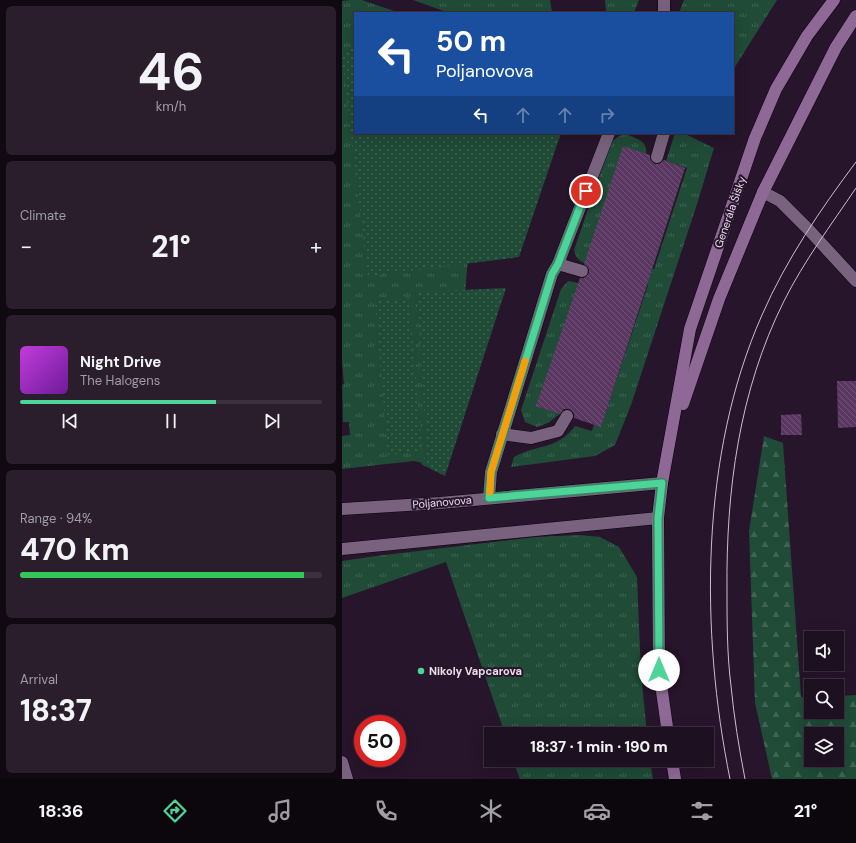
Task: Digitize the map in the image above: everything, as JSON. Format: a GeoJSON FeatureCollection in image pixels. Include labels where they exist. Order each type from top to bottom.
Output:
{"type":"FeatureCollection","features":[{"type":"Feature","properties":{"kind":"main road","name":"Generála Šišky"},"geometry":{"type":"LineString","coordinates":[[667,727],[659,670],[658,518],[662,483],[690,329],[755,138],[776,89],[807,36],[834,0]]}},
{"type":"Feature","properties":{"kind":"main road","name":"Generála Šišky"},"geometry":{"type":"LineString","coordinates":[[670,441],[719,299],[763,192],[836,47],[856,16]]}},
{"type":"Feature","properties":{"kind":"main road"},"geometry":{"type":"LineString","coordinates":[[673,767],[675,779]]}},
{"type":"Feature","properties":{"kind":"street"},"geometry":{"type":"LineString","coordinates":[[664,0],[664,12]]}},
{"type":"Feature","properties":{"kind":"street"},"geometry":{"type":"LineString","coordinates":[[489,498],[491,472],[552,274],[558,264],[609,134]]}},
{"type":"Feature","properties":{"kind":"street"},"geometry":{"type":"LineString","coordinates":[[657,157],[664,134]]}},
{"type":"Feature","properties":{"kind":"street"},"geometry":{"type":"LineString","coordinates":[[763,192],[780,201],[856,280]]}},
{"type":"Feature","properties":{"kind":"street"},"geometry":{"type":"LineString","coordinates":[[558,264],[582,271]]}},
{"type":"Feature","properties":{"kind":"street"},"geometry":{"type":"LineString","coordinates":[[502,434],[531,438],[558,431],[567,416]]}},
{"type":"Feature","properties":{"kind":"street","name":"Poljanovova"},"geometry":{"type":"LineString","coordinates":[[342,509],[440,503],[662,483]]}},
{"type":"Feature","properties":{"kind":"street"},"geometry":{"type":"LineString","coordinates":[[342,549],[658,518]]}},
{"type":"Feature","properties":{"kind":"street"},"geometry":{"type":"LineString","coordinates":[[342,762],[347,779]]}},
{"type":"Feature","properties":{"kind":"green space"},"geometry":{"type":"Polygon","coordinates":[[[362,0],[397,12],[354,12],[354,134],[357,134],[473,195],[465,295],[442,436],[423,463],[414,461],[342,469],[342,436],[350,435],[349,422],[343,422],[342,385],[344,384],[342,363],[342,1],[362,0]]]}},
{"type":"Feature","properties":{"kind":"green space"},"geometry":{"type":"Polygon","coordinates":[[[413,0],[550,0],[552,12],[446,12],[413,0]]]}},
{"type":"Feature","properties":{"kind":"green space"},"geometry":{"type":"Polygon","coordinates":[[[605,0],[639,0],[634,12],[606,12],[605,0]]]}},
{"type":"Feature","properties":{"kind":"green space"},"geometry":{"type":"Polygon","coordinates":[[[684,0],[777,0],[734,68],[734,12],[679,12],[684,0]]]}},
{"type":"Feature","properties":{"kind":"green space"},"geometry":{"type":"Polygon","coordinates":[[[354,44],[354,134],[561,134],[519,257],[368,276],[342,59],[354,44]]]}},
{"type":"Feature","properties":{"kind":"green space"},"geometry":{"type":"Polygon","coordinates":[[[626,134],[643,143],[646,149],[646,154],[588,264],[578,259],[574,250],[611,142],[619,136],[626,134]]]}},
{"type":"Feature","properties":{"kind":"green space"},"geometry":{"type":"Polygon","coordinates":[[[675,134],[685,134],[714,148],[631,405],[615,445],[595,456],[511,467],[514,457],[554,443],[568,434],[575,426],[592,431],[594,424],[601,426],[652,269],[654,269],[687,168],[666,161],[675,134]]]}},
{"type":"Feature","properties":{"kind":"green space"},"geometry":{"type":"Polygon","coordinates":[[[568,281],[579,283],[539,405],[561,413],[548,423],[537,427],[525,422],[521,410],[561,289],[568,281]]]}},
{"type":"Feature","properties":{"kind":"green space"},"geometry":{"type":"Polygon","coordinates":[[[506,288],[445,476],[421,464],[427,454],[417,292],[506,288]]]}},
{"type":"Feature","properties":{"kind":"green space"},"geometry":{"type":"Polygon","coordinates":[[[409,298],[422,451],[388,455],[375,301],[409,298]]]}},
{"type":"Feature","properties":{"kind":"green space"},"geometry":{"type":"Polygon","coordinates":[[[764,436],[783,443],[801,697],[804,697],[804,719],[844,719],[844,696],[856,695],[856,779],[772,779],[755,703],[749,531],[764,436]]]}},
{"type":"Feature","properties":{"kind":"green space"},"geometry":{"type":"Polygon","coordinates":[[[580,535],[600,537],[619,547],[637,577],[641,673],[646,727],[503,727],[446,562],[342,598],[342,561],[536,537],[580,535]]]}},
{"type":"Feature","properties":{"kind":"green space"},"geometry":{"type":"Polygon","coordinates":[[[516,767],[651,767],[653,779],[520,779],[516,767]]]}},
{"type":"Feature","properties":{"kind":"building"},"geometry":{"type":"Polygon","coordinates":[[[623,146],[650,155],[650,159],[655,164],[659,164],[664,160],[685,168],[601,427],[574,418],[574,413],[570,409],[564,409],[560,414],[536,406],[580,278],[584,278],[589,273],[589,269],[584,264],[623,146]]]}},
{"type":"Feature","properties":{"kind":"building"},"geometry":{"type":"Polygon","coordinates":[[[837,381],[856,381],[856,427],[838,428],[837,381]]]}},
{"type":"Feature","properties":{"kind":"building"},"geometry":{"type":"Polygon","coordinates":[[[801,414],[802,435],[781,435],[781,415],[801,414]]]}},
{"type":"Feature","properties":{"kind":"tram line"},"geometry":{"type":"LineString","coordinates":[[730,779],[720,722],[714,664],[711,604],[712,544],[717,484],[727,426],[742,369],[771,295],[804,236],[856,162]]}},
{"type":"Feature","properties":{"kind":"tram line"},"geometry":{"type":"LineString","coordinates":[[745,779],[732,698],[727,626],[727,553],[729,516],[738,442],[756,370],[784,301],[809,257],[856,188]]}},
{"type":"Feature","properties":{"kind":"slow traffic"},"geometry":{"type":"LineString","coordinates":[[490,492],[491,472],[525,361]]}},
{"type":"Feature","properties":{"kind":"place","name":"Nikoly Vapcarova"},"geometry":{"type":"Point","coordinates":[421,671]}},
{"type":"Feature","properties":{"kind":"route"},"geometry":{"type":"LineString","coordinates":[[586,191],[558,264],[552,274],[491,472],[489,498],[662,483],[658,518],[659,670]]}}]}
